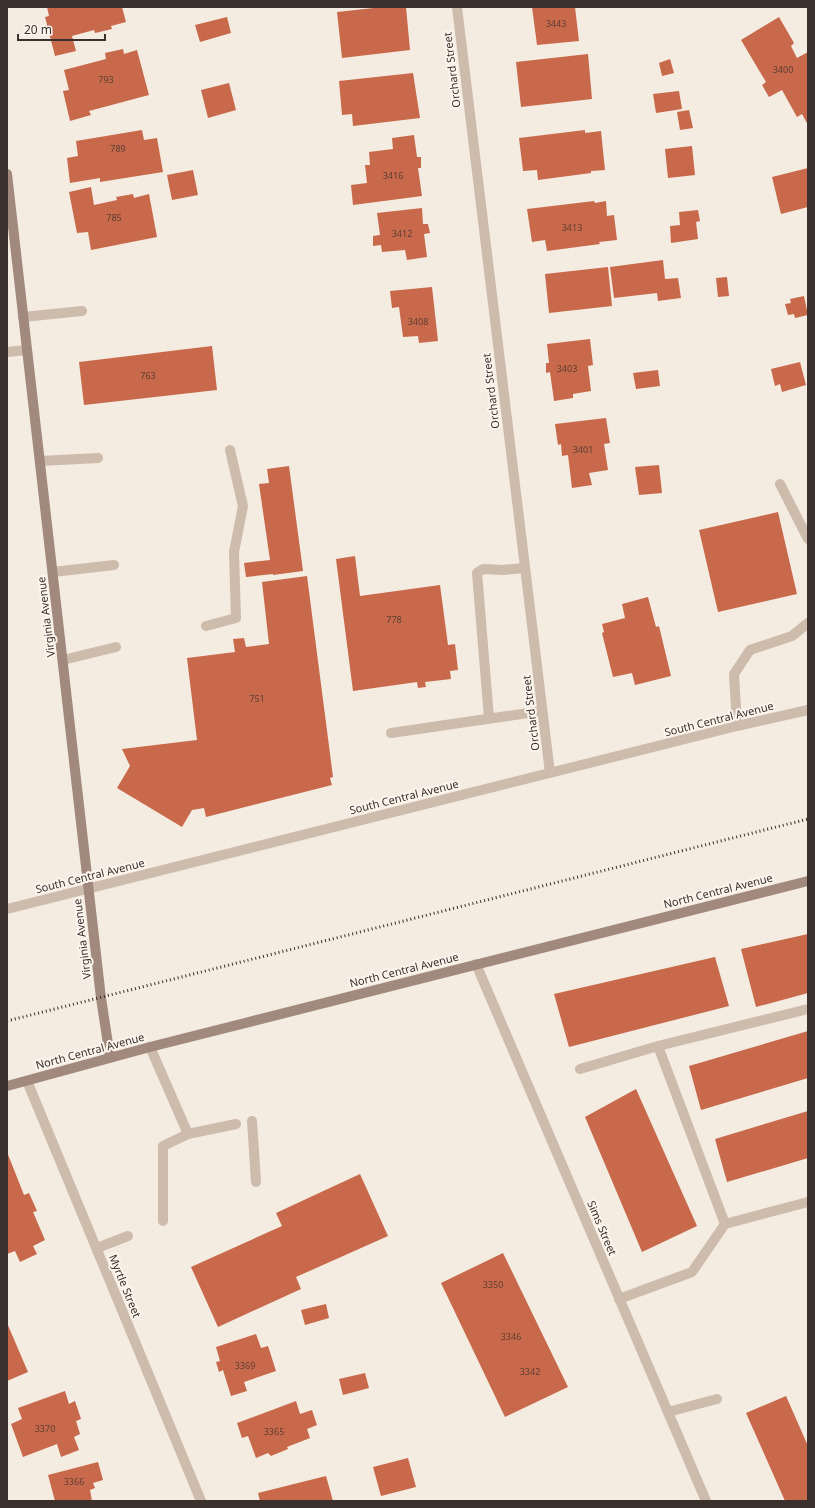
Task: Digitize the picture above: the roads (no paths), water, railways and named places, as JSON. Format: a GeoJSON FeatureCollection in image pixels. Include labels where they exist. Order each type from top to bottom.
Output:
{"type":"FeatureCollection","features":[{"type":"Feature","properties":{"kind":"main road","name":"Virginia Avenue"},"geometry":{"type":"LineString","coordinates":[[7,174],[101,998],[110,1058]]}},
{"type":"Feature","properties":{"kind":"main road","name":"North Central Avenue"},"geometry":{"type":"LineString","coordinates":[[7,1086],[150,1047],[808,880]]}},
{"type":"Feature","properties":{"kind":"street","name":"Orchard Street"},"geometry":{"type":"LineString","coordinates":[[457,7],[550,773]]}},
{"type":"Feature","properties":{"kind":"street"},"geometry":{"type":"LineString","coordinates":[[23,317],[82,312]]}},
{"type":"Feature","properties":{"kind":"street"},"geometry":{"type":"LineString","coordinates":[[7,352],[27,350]]}},
{"type":"Feature","properties":{"kind":"street"},"geometry":{"type":"LineString","coordinates":[[206,626],[236,618],[234,552],[243,506],[230,450]]}},
{"type":"Feature","properties":{"kind":"street"},"geometry":{"type":"LineString","coordinates":[[40,461],[98,458]]}},
{"type":"Feature","properties":{"kind":"street"},"geometry":{"type":"LineString","coordinates":[[780,484],[808,539]]}},
{"type":"Feature","properties":{"kind":"street"},"geometry":{"type":"LineString","coordinates":[[53,572],[114,565]]}},
{"type":"Feature","properties":{"kind":"street"},"geometry":{"type":"LineString","coordinates":[[489,718],[477,573],[483,569],[503,570],[525,568]]}},
{"type":"Feature","properties":{"kind":"street"},"geometry":{"type":"LineString","coordinates":[[737,726],[734,674],[750,650],[792,636],[808,623]]}},
{"type":"Feature","properties":{"kind":"street"},"geometry":{"type":"LineString","coordinates":[[63,660],[116,647]]}},
{"type":"Feature","properties":{"kind":"street","name":"South Central Avenue"},"geometry":{"type":"LineString","coordinates":[[7,909],[737,726],[808,710]]}},
{"type":"Feature","properties":{"kind":"street"},"geometry":{"type":"LineString","coordinates":[[391,733],[542,711]]}},
{"type":"Feature","properties":{"kind":"street","name":"Sims Street"},"geometry":{"type":"LineString","coordinates":[[476,964],[706,1501]]}},
{"type":"Feature","properties":{"kind":"street"},"geometry":{"type":"LineString","coordinates":[[580,1069],[658,1046],[808,1009]]}},
{"type":"Feature","properties":{"kind":"street"},"geometry":{"type":"LineString","coordinates":[[658,1046],[725,1224]]}},
{"type":"Feature","properties":{"kind":"street"},"geometry":{"type":"LineString","coordinates":[[150,1047],[188,1134]]}},
{"type":"Feature","properties":{"kind":"street","name":"Myrtle Street"},"geometry":{"type":"LineString","coordinates":[[27,1081],[201,1501]]}},
{"type":"Feature","properties":{"kind":"street"},"geometry":{"type":"LineString","coordinates":[[252,1121],[256,1182]]}},
{"type":"Feature","properties":{"kind":"street"},"geometry":{"type":"LineString","coordinates":[[163,1221],[163,1146],[188,1134],[236,1124]]}},
{"type":"Feature","properties":{"kind":"street"},"geometry":{"type":"LineString","coordinates":[[619,1299],[692,1272],[725,1224],[808,1202]]}},
{"type":"Feature","properties":{"kind":"street"},"geometry":{"type":"LineString","coordinates":[[97,1248],[128,1236]]}},
{"type":"Feature","properties":{"kind":"street"},"geometry":{"type":"LineString","coordinates":[[668,1412],[716,1399]]}},
{"type":"Feature","properties":{"kind":"railway"},"geometry":{"type":"LineString","coordinates":[[7,1021],[808,819]]}}]}
